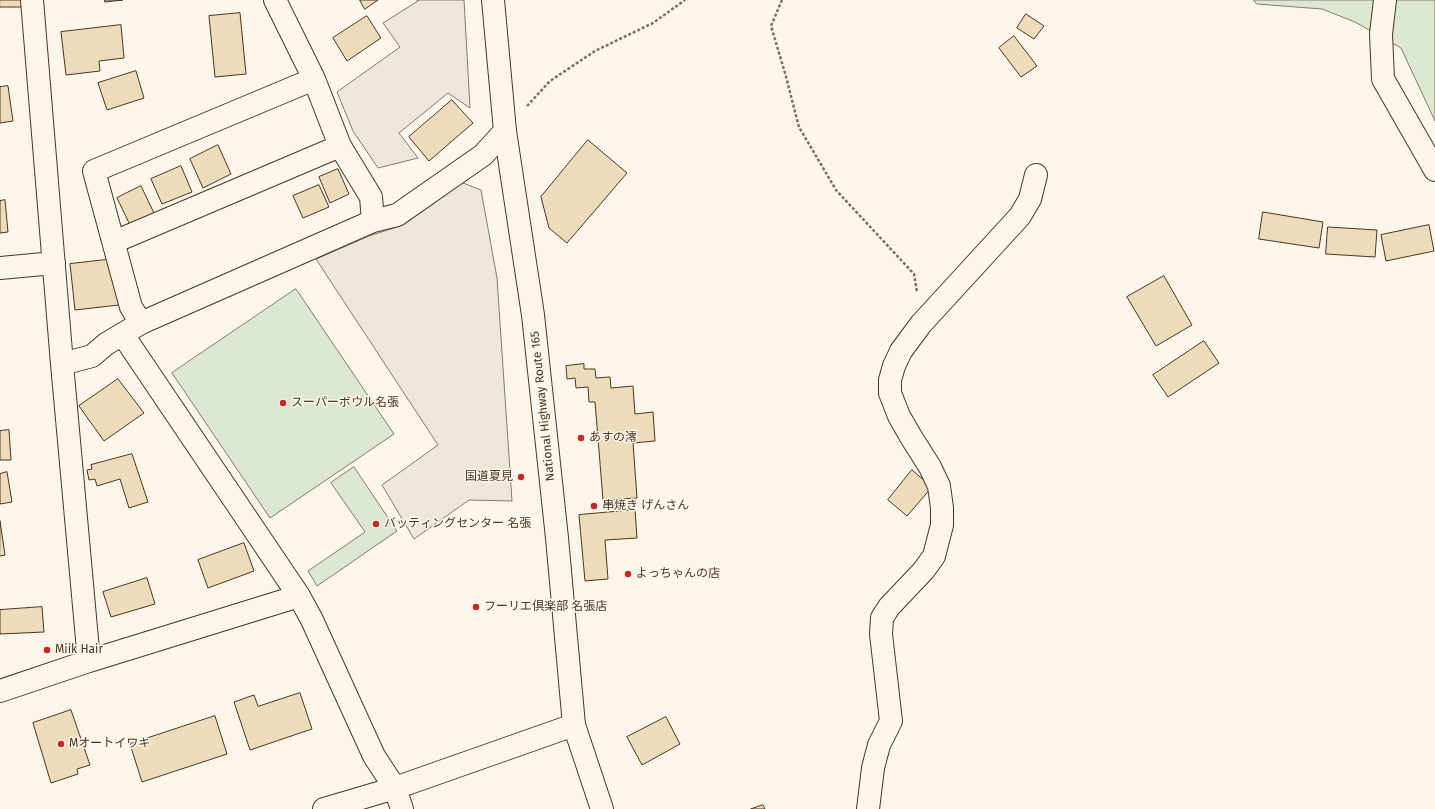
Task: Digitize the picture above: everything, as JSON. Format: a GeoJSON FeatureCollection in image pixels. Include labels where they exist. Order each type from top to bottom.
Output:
{"type":"FeatureCollection","features":[{"type":"Feature","properties":{"kind":"main road"},"geometry":{"type":"LineString","coordinates":[[32,0],[62,364],[89,661]]}},
{"type":"Feature","properties":{"kind":"main road"},"geometry":{"type":"LineString","coordinates":[[276,0],[314,79],[340,146],[371,197],[373,221]]}},
{"type":"Feature","properties":{"kind":"main road","name":"National Highway Route 165"},"geometry":{"type":"LineString","coordinates":[[493,0],[505,130],[533,315],[558,538],[574,725],[602,809]]}},
{"type":"Feature","properties":{"kind":"main road"},"geometry":{"type":"LineString","coordinates":[[1385,0],[1381,34],[1382,79],[1435,170]]}},
{"type":"Feature","properties":{"kind":"main road"},"geometry":{"type":"LineString","coordinates":[[141,323],[131,307],[94,170],[314,79]]}},
{"type":"Feature","properties":{"kind":"main road"},"geometry":{"type":"LineString","coordinates":[[62,364],[92,356],[106,344],[141,323],[373,221],[397,215],[483,155],[505,130]]}},
{"type":"Feature","properties":{"kind":"main road"},"geometry":{"type":"LineString","coordinates":[[114,242],[340,146]]}},
{"type":"Feature","properties":{"kind":"main road"},"geometry":{"type":"LineString","coordinates":[[868,809],[873,768],[879,744],[891,721],[881,634],[882,618],[889,607],[924,570],[934,556],[942,525],[942,508],[939,486],[930,467],[899,416],[890,393],[890,380],[894,366],[902,351],[922,324],[1020,216],[1030,199],[1036,175]]}},
{"type":"Feature","properties":{"kind":"main road"},"geometry":{"type":"LineString","coordinates":[[0,268],[54,263]]}},
{"type":"Feature","properties":{"kind":"main road"},"geometry":{"type":"LineString","coordinates":[[123,335],[299,596],[312,620],[374,756],[395,788],[402,809]]}},
{"type":"Feature","properties":{"kind":"main road"},"geometry":{"type":"LineString","coordinates":[[0,691],[89,661],[299,596]]}},
{"type":"Feature","properties":{"kind":"main road"},"geometry":{"type":"LineString","coordinates":[[324,809],[395,788],[574,725]]}},
{"type":"Feature","properties":{"kind":"path"},"geometry":{"type":"LineString","coordinates":[[505,130],[550,81],[595,51],[653,23],[685,0]]}},
{"type":"Feature","properties":{"kind":"path"},"geometry":{"type":"LineString","coordinates":[[782,0],[771,26],[799,126],[836,190],[914,274],[922,324]]}},
{"type":"Feature","properties":{"kind":"green space"},"geometry":{"type":"Polygon","coordinates":[[[1254,0],[1435,0],[1435,121],[1401,48],[1355,22],[1322,9],[1257,4],[1254,0]]]}},
{"type":"Feature","properties":{"kind":"green space","name":"スーパーボウル名張"},"geometry":{"type":"Polygon","coordinates":[[[296,289],[394,434],[270,518],[172,373],[296,289]]]}},
{"type":"Feature","properties":{"kind":"green space","name":"バッティングセンター 名張"},"geometry":{"type":"Polygon","coordinates":[[[354,467],[397,531],[317,586],[308,571],[365,532],[331,483],[354,467]]]}},
{"type":"Feature","properties":{"kind":"shaded area"},"geometry":{"type":"Polygon","coordinates":[[[417,0],[464,0],[470,108],[448,93],[399,133],[418,158],[378,168],[353,131],[337,92],[400,47],[383,23],[418,1],[417,0]]]}},
{"type":"Feature","properties":{"kind":"shaded area"},"geometry":{"type":"Polygon","coordinates":[[[463,183],[481,190],[497,278],[512,501],[469,500],[414,539],[382,485],[438,445],[316,259],[369,236],[403,225],[463,183]]]}},
{"type":"Feature","properties":{"kind":"building"},"geometry":{"type":"Polygon","coordinates":[[[0,0],[22,0],[21,7],[0,7],[0,0]]]}},
{"type":"Feature","properties":{"kind":"building"},"geometry":{"type":"Polygon","coordinates":[[[105,0],[123,0],[105,2],[105,0]]]}},
{"type":"Feature","properties":{"kind":"building"},"geometry":{"type":"Polygon","coordinates":[[[360,0],[378,0],[365,9],[360,0]]]}},
{"type":"Feature","properties":{"kind":"building"},"geometry":{"type":"Polygon","coordinates":[[[240,13],[246,74],[215,77],[209,16],[240,13]]]}},
{"type":"Feature","properties":{"kind":"building"},"geometry":{"type":"Polygon","coordinates":[[[1026,14],[1044,26],[1034,39],[1017,28],[1026,14]]]}},
{"type":"Feature","properties":{"kind":"building"},"geometry":{"type":"Polygon","coordinates":[[[367,16],[381,38],[347,61],[333,38],[367,16]]]}},
{"type":"Feature","properties":{"kind":"building"},"geometry":{"type":"Polygon","coordinates":[[[121,25],[124,58],[99,61],[100,71],[66,75],[61,32],[121,25]]]}},
{"type":"Feature","properties":{"kind":"building"},"geometry":{"type":"Polygon","coordinates":[[[1014,36],[1037,66],[1021,77],[999,48],[1014,36]]]}},
{"type":"Feature","properties":{"kind":"building"},"geometry":{"type":"Polygon","coordinates":[[[136,71],[144,98],[107,110],[98,83],[136,71]]]}},
{"type":"Feature","properties":{"kind":"building"},"geometry":{"type":"Polygon","coordinates":[[[8,86],[13,121],[0,123],[0,87],[8,86]]]}},
{"type":"Feature","properties":{"kind":"building"},"geometry":{"type":"Polygon","coordinates":[[[452,100],[473,123],[429,161],[409,137],[452,100]]]}},
{"type":"Feature","properties":{"kind":"building"},"geometry":{"type":"Polygon","coordinates":[[[588,140],[627,173],[567,243],[549,228],[541,197],[588,140]]]}},
{"type":"Feature","properties":{"kind":"building"},"geometry":{"type":"Polygon","coordinates":[[[218,145],[231,174],[203,188],[190,159],[218,145]]]}},
{"type":"Feature","properties":{"kind":"building"},"geometry":{"type":"Polygon","coordinates":[[[181,166],[192,192],[162,204],[151,179],[181,166]]]}},
{"type":"Feature","properties":{"kind":"building"},"geometry":{"type":"Polygon","coordinates":[[[338,169],[349,194],[330,203],[319,177],[338,169]]]}},
{"type":"Feature","properties":{"kind":"building"},"geometry":{"type":"Polygon","coordinates":[[[319,185],[329,207],[303,218],[293,196],[319,185]]]}},
{"type":"Feature","properties":{"kind":"building"},"geometry":{"type":"Polygon","coordinates":[[[141,186],[154,213],[130,225],[117,198],[141,186]]]}},
{"type":"Feature","properties":{"kind":"building"},"geometry":{"type":"Polygon","coordinates":[[[5,200],[8,232],[0,233],[0,201],[5,200]]]}},
{"type":"Feature","properties":{"kind":"building"},"geometry":{"type":"Polygon","coordinates":[[[1263,212],[1323,222],[1319,248],[1259,239],[1263,212]]]}},
{"type":"Feature","properties":{"kind":"building"},"geometry":{"type":"Polygon","coordinates":[[[1429,225],[1434,251],[1386,261],[1381,235],[1429,225]]]}},
{"type":"Feature","properties":{"kind":"building"},"geometry":{"type":"Polygon","coordinates":[[[1328,227],[1377,230],[1375,257],[1326,254],[1328,227]]]}},
{"type":"Feature","properties":{"kind":"building"},"geometry":{"type":"Polygon","coordinates":[[[114,259],[119,305],[75,310],[70,264],[114,259]]]}},
{"type":"Feature","properties":{"kind":"building"},"geometry":{"type":"Polygon","coordinates":[[[1164,276],[1192,325],[1156,346],[1127,297],[1164,276]]]}},
{"type":"Feature","properties":{"kind":"building"},"geometry":{"type":"Polygon","coordinates":[[[1204,341],[1219,363],[1168,397],[1153,375],[1204,341]]]}},
{"type":"Feature","properties":{"kind":"building"},"geometry":{"type":"Polygon","coordinates":[[[584,364],[584,369],[595,369],[596,378],[610,377],[611,388],[633,386],[635,414],[653,412],[655,441],[633,443],[637,498],[603,500],[595,402],[589,402],[588,387],[576,388],[575,378],[567,379],[566,366],[584,364]]]}},
{"type":"Feature","properties":{"kind":"building"},"geometry":{"type":"Polygon","coordinates":[[[118,379],[144,413],[104,441],[79,406],[118,379]]]}},
{"type":"Feature","properties":{"kind":"building"},"geometry":{"type":"Polygon","coordinates":[[[9,430],[11,460],[0,460],[0,431],[9,430]]]}},
{"type":"Feature","properties":{"kind":"building"},"geometry":{"type":"Polygon","coordinates":[[[132,454],[148,502],[129,508],[120,479],[97,486],[95,479],[89,480],[87,470],[92,469],[91,465],[132,454]]]}},
{"type":"Feature","properties":{"kind":"building"},"geometry":{"type":"Polygon","coordinates":[[[912,470],[932,487],[907,516],[888,500],[912,470]]]}},
{"type":"Feature","properties":{"kind":"building"},"geometry":{"type":"Polygon","coordinates":[[[7,472],[12,502],[0,504],[0,474],[7,472]]]}},
{"type":"Feature","properties":{"kind":"building"},"geometry":{"type":"Polygon","coordinates":[[[635,510],[637,538],[605,540],[608,579],[585,581],[579,515],[635,510]]]}},
{"type":"Feature","properties":{"kind":"building"},"geometry":{"type":"Polygon","coordinates":[[[0,521],[5,555],[0,556],[0,521]]]}},
{"type":"Feature","properties":{"kind":"building"},"geometry":{"type":"Polygon","coordinates":[[[244,543],[254,571],[208,588],[198,560],[244,543]]]}},
{"type":"Feature","properties":{"kind":"building"},"geometry":{"type":"Polygon","coordinates":[[[147,578],[155,604],[111,617],[103,592],[147,578]]]}},
{"type":"Feature","properties":{"kind":"building"},"geometry":{"type":"Polygon","coordinates":[[[42,607],[44,632],[0,634],[0,610],[42,607]]]}},
{"type":"Feature","properties":{"kind":"building"},"geometry":{"type":"Polygon","coordinates":[[[300,693],[312,729],[250,750],[234,702],[254,695],[258,706],[300,693]]]}},
{"type":"Feature","properties":{"kind":"building","name":"Mオートイワキ"},"geometry":{"type":"Polygon","coordinates":[[[71,710],[90,765],[77,769],[78,774],[51,783],[33,723],[71,710]]]}},
{"type":"Feature","properties":{"kind":"building"},"geometry":{"type":"Polygon","coordinates":[[[215,716],[227,754],[142,782],[130,744],[215,716]]]}},
{"type":"Feature","properties":{"kind":"building"},"geometry":{"type":"Polygon","coordinates":[[[666,717],[680,744],[642,765],[627,737],[666,717]]]}},
{"type":"Feature","properties":{"kind":"building"},"geometry":{"type":"Polygon","coordinates":[[[763,805],[765,809],[751,809],[763,805]]]}},
{"type":"Feature","properties":{"kind":"place","name":"スーパーボウル名張"},"geometry":{"type":"Point","coordinates":[283,403]}},
{"type":"Feature","properties":{"kind":"place","name":"あすの澪"},"geometry":{"type":"Point","coordinates":[581,438]}},
{"type":"Feature","properties":{"kind":"place","name":"国道夏見"},"geometry":{"type":"Point","coordinates":[521,477]}},
{"type":"Feature","properties":{"kind":"place","name":"串焼き げんさん"},"geometry":{"type":"Point","coordinates":[594,506]}},
{"type":"Feature","properties":{"kind":"place","name":"バッティングセンター 名張"},"geometry":{"type":"Point","coordinates":[376,524]}},
{"type":"Feature","properties":{"kind":"place","name":"よっちゃんの店"},"geometry":{"type":"Point","coordinates":[628,574]}},
{"type":"Feature","properties":{"kind":"place","name":"フーリエ倶楽部 名張店"},"geometry":{"type":"Point","coordinates":[476,607]}},
{"type":"Feature","properties":{"kind":"place","name":"Miik Hair"},"geometry":{"type":"Point","coordinates":[47,650]}},
{"type":"Feature","properties":{"kind":"place","name":"Mオートイワキ"},"geometry":{"type":"Point","coordinates":[61,744]}}]}
